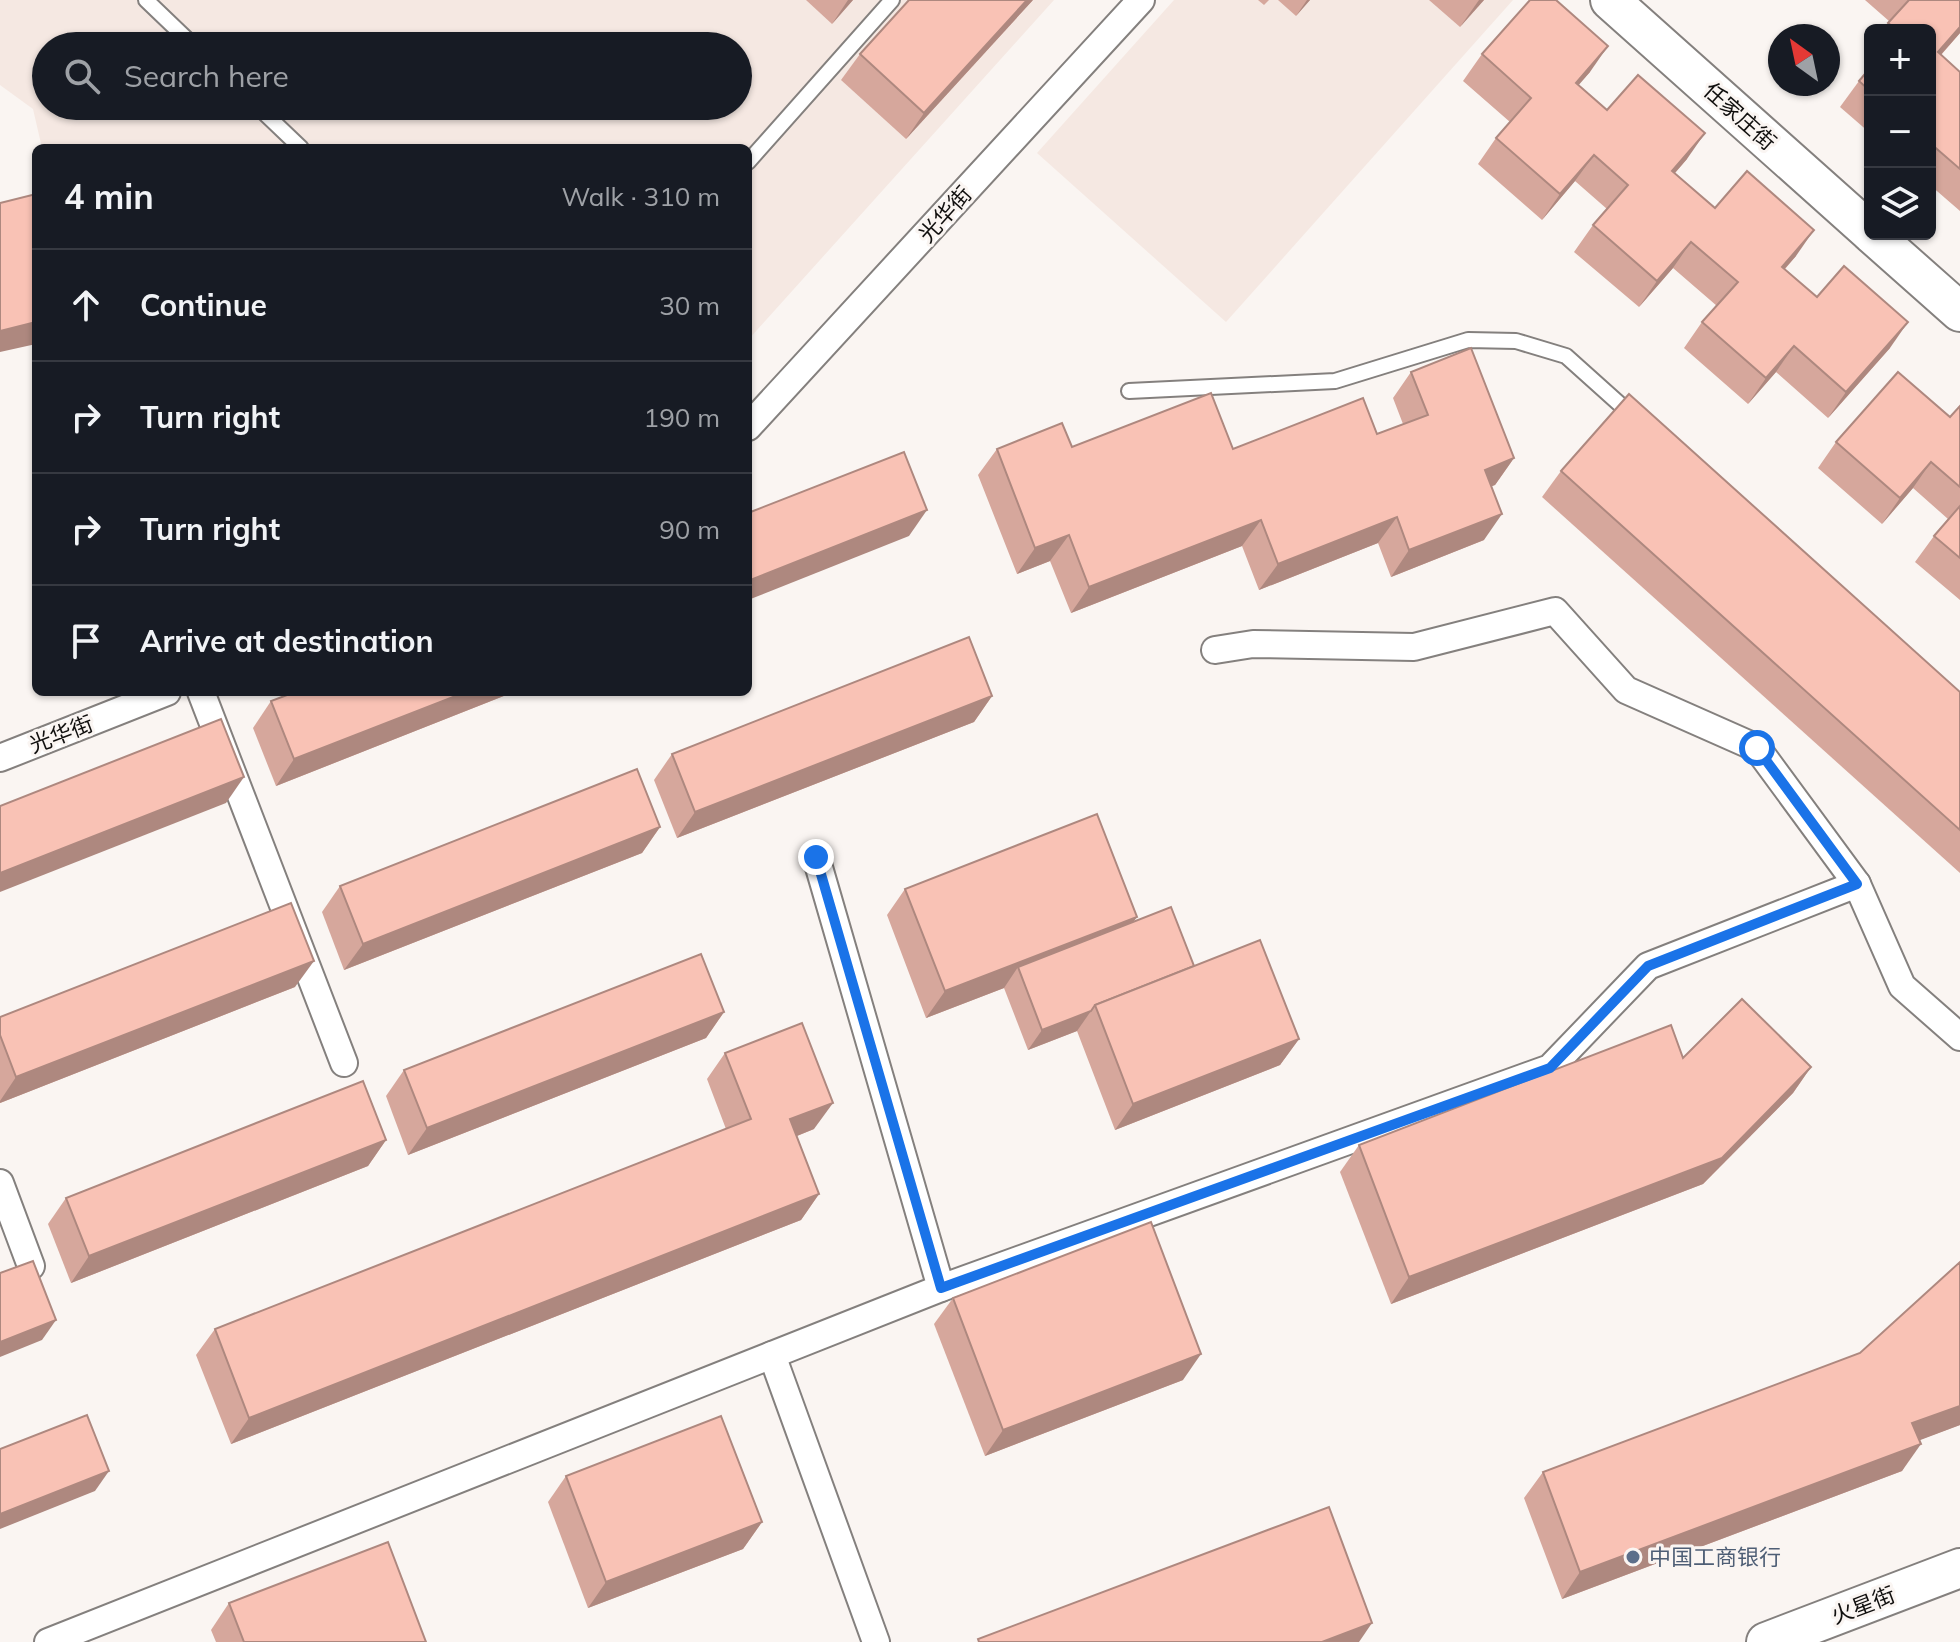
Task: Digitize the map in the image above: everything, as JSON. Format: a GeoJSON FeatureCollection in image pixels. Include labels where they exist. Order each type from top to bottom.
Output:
{"type":"FeatureCollection","features":[{"type":"Feature","properties":{"kind":"street","name":"光华街"},"geometry":{"type":"LineString","coordinates":[[752,423],[1141,0]]}},
{"type":"Feature","properties":{"kind":"street","name":"任家庄街"},"geometry":{"type":"LineString","coordinates":[[1610,0],[1864,227]]}},
{"type":"Feature","properties":{"kind":"street","name":"任家庄街"},"geometry":{"type":"LineString","coordinates":[[1879,240],[1960,312]]}},
{"type":"Feature","properties":{"kind":"street"},"geometry":{"type":"LineString","coordinates":[[1215,650],[1253,644],[1414,647],[1555,611],[1626,690],[1757,748],[1857,884],[1902,986],[1960,1037]]}},
{"type":"Feature","properties":{"kind":"street","name":"光华街"},"geometry":{"type":"LineString","coordinates":[[0,758],[157,696]]}},
{"type":"Feature","properties":{"kind":"street"},"geometry":{"type":"LineString","coordinates":[[203,696],[344,1063]]}},
{"type":"Feature","properties":{"kind":"street"},"geometry":{"type":"LineString","coordinates":[[816,857],[941,1288]]}},
{"type":"Feature","properties":{"kind":"street"},"geometry":{"type":"LineString","coordinates":[[48,1642],[941,1288],[1550,1068],[1648,966],[1857,884]]}},
{"type":"Feature","properties":{"kind":"street"},"geometry":{"type":"LineString","coordinates":[[0,1183],[31,1266]]}},
{"type":"Feature","properties":{"kind":"street"},"geometry":{"type":"LineString","coordinates":[[772,1355],[876,1642]]}},
{"type":"Feature","properties":{"kind":"street","name":"火星街"},"geometry":{"type":"LineString","coordinates":[[1772,1641],[1960,1568]]}},
{"type":"Feature","properties":{"kind":"lane"},"geometry":{"type":"LineString","coordinates":[[146,0],[179,32]]}},
{"type":"Feature","properties":{"kind":"lane"},"geometry":{"type":"LineString","coordinates":[[752,158],[892,0]]}},
{"type":"Feature","properties":{"kind":"lane"},"geometry":{"type":"LineString","coordinates":[[272,120],[297,144]]}},
{"type":"Feature","properties":{"kind":"lane"},"geometry":{"type":"LineString","coordinates":[[1129,391],[1335,381],[1468,340],[1516,341],[1566,356],[1650,431]]}},
{"type":"Feature","properties":{"kind":"shaded area"},"geometry":{"type":"Polygon","coordinates":[[[0,0],[1054,0],[752,336],[752,144],[41,144],[36,120],[752,120],[752,32],[32,32],[32,108],[0,85],[0,0]]]}},
{"type":"Feature","properties":{"kind":"shaded area"},"geometry":{"type":"Polygon","coordinates":[[[1174,0],[1513,0],[1226,322],[1037,153],[1174,0]]]}},
{"type":"Feature","properties":{"kind":"building"},"geometry":{"type":"Polygon","coordinates":[[[909,0],[1027,0],[924,113],[860,54],[909,0]]]}},
{"type":"Feature","properties":{"kind":"building"},"geometry":{"type":"Polygon","coordinates":[[[1530,0],[1556,0],[1608,46],[1576,83],[1607,110],[1638,75],[1705,133],[1672,171],[1715,208],[1747,171],[1814,230],[1782,267],[1817,297],[1844,266],[1908,322],[1846,392],[1794,346],[1766,378],[1702,322],[1738,282],[1691,242],[1657,281],[1593,225],[1628,185],[1594,155],[1560,194],[1496,138],[1531,98],[1482,54],[1530,0]]]}},
{"type":"Feature","properties":{"kind":"building"},"geometry":{"type":"Polygon","coordinates":[[[1909,0],[1960,0],[1960,27],[1938,52],[1960,72],[1960,169],[1936,148],[1936,24],[1888,23],[1909,0]]]}},
{"type":"Feature","properties":{"kind":"building"},"geometry":{"type":"Polygon","coordinates":[[[32,195],[32,323],[0,331],[0,203],[32,195]]]}},
{"type":"Feature","properties":{"kind":"building"},"geometry":{"type":"Polygon","coordinates":[[[1471,348],[1514,458],[1485,470],[1502,514],[1409,550],[1397,517],[1278,564],[1261,520],[1089,587],[1069,535],[1035,548],[997,449],[1062,423],[1072,447],[1211,393],[1233,449],[1363,398],[1377,434],[1428,415],[1411,372],[1471,348]]]}},
{"type":"Feature","properties":{"kind":"building"},"geometry":{"type":"Polygon","coordinates":[[[1898,372],[1950,417],[1960,406],[1960,487],[1931,462],[1900,498],[1836,442],[1898,372]]]}},
{"type":"Feature","properties":{"kind":"building"},"geometry":{"type":"Polygon","coordinates":[[[1629,394],[1960,692],[1960,830],[1561,471],[1629,394]]]}},
{"type":"Feature","properties":{"kind":"building"},"geometry":{"type":"Polygon","coordinates":[[[904,452],[927,510],[752,579],[752,511],[904,452]]]}},
{"type":"Feature","properties":{"kind":"building"},"geometry":{"type":"Polygon","coordinates":[[[1960,506],[1960,558],[1934,536],[1960,506]]]}},
{"type":"Feature","properties":{"kind":"building"},"geometry":{"type":"Polygon","coordinates":[[[969,637],[992,696],[695,812],[672,754],[969,637]]]}},
{"type":"Feature","properties":{"kind":"building"},"geometry":{"type":"Polygon","coordinates":[[[284,696],[456,696],[294,759],[271,701],[284,696]]]}},
{"type":"Feature","properties":{"kind":"building"},"geometry":{"type":"Polygon","coordinates":[[[221,719],[244,777],[0,873],[0,806],[221,719]]]}},
{"type":"Feature","properties":{"kind":"building"},"geometry":{"type":"Polygon","coordinates":[[[637,769],[660,827],[363,944],[340,886],[637,769]]]}},
{"type":"Feature","properties":{"kind":"building"},"geometry":{"type":"Polygon","coordinates":[[[1097,814],[1137,917],[945,991],[905,889],[1097,814]]]}},
{"type":"Feature","properties":{"kind":"building"},"geometry":{"type":"Polygon","coordinates":[[[291,903],[314,961],[16,1077],[0,1035],[0,1017],[291,903]]]}},
{"type":"Feature","properties":{"kind":"building"},"geometry":{"type":"Polygon","coordinates":[[[1171,907],[1194,966],[1095,1005],[1091,1011],[1042,1030],[1018,967],[1171,907]]]}},
{"type":"Feature","properties":{"kind":"building"},"geometry":{"type":"Polygon","coordinates":[[[1260,940],[1299,1039],[1133,1104],[1095,1005],[1260,940]]]}},
{"type":"Feature","properties":{"kind":"building"},"geometry":{"type":"Polygon","coordinates":[[[701,954],[724,1012],[427,1128],[404,1070],[701,954]]]}},
{"type":"Feature","properties":{"kind":"building"},"geometry":{"type":"Polygon","coordinates":[[[1742,999],[1811,1067],[1722,1158],[1409,1277],[1359,1145],[1671,1025],[1683,1058],[1742,999]]]}},
{"type":"Feature","properties":{"kind":"building"},"geometry":{"type":"Polygon","coordinates":[[[802,1023],[833,1103],[790,1119],[819,1194],[249,1418],[215,1329],[751,1119],[725,1053],[802,1023]]]}},
{"type":"Feature","properties":{"kind":"building"},"geometry":{"type":"Polygon","coordinates":[[[363,1081],[386,1140],[89,1256],[66,1198],[363,1081]]]}},
{"type":"Feature","properties":{"kind":"building"},"geometry":{"type":"Polygon","coordinates":[[[1151,1222],[1201,1354],[1003,1430],[953,1298],[1151,1222]]]}},
{"type":"Feature","properties":{"kind":"building"},"geometry":{"type":"Polygon","coordinates":[[[33,1261],[56,1320],[0,1342],[0,1273],[33,1261]]]}},
{"type":"Feature","properties":{"kind":"building"},"geometry":{"type":"Polygon","coordinates":[[[1960,1262],[1960,1406],[1912,1423],[1921,1444],[1580,1572],[1543,1472],[1860,1353],[1960,1262]]]}},
{"type":"Feature","properties":{"kind":"building"},"geometry":{"type":"Polygon","coordinates":[[[87,1415],[109,1471],[0,1514],[0,1449],[87,1415]]]}},
{"type":"Feature","properties":{"kind":"building"},"geometry":{"type":"Polygon","coordinates":[[[721,1416],[762,1522],[606,1582],[566,1476],[721,1416]]]}},
{"type":"Feature","properties":{"kind":"building"},"geometry":{"type":"Polygon","coordinates":[[[1329,1507],[1372,1623],[1322,1642],[979,1642],[978,1639],[1329,1507]]]}},
{"type":"Feature","properties":{"kind":"building"},"geometry":{"type":"Polygon","coordinates":[[[388,1542],[426,1642],[244,1642],[229,1603],[388,1542]]]}},
{"type":"Feature","properties":{"kind":"place","name":"中国工商银行"},"geometry":{"type":"Point","coordinates":[1633,1557]}},
{"type":"Feature","properties":{"kind":"route"},"geometry":{"type":"LineString","coordinates":[[816,857],[941,1288],[1550,1068],[1648,966],[1857,884],[1757,748]]}}]}
